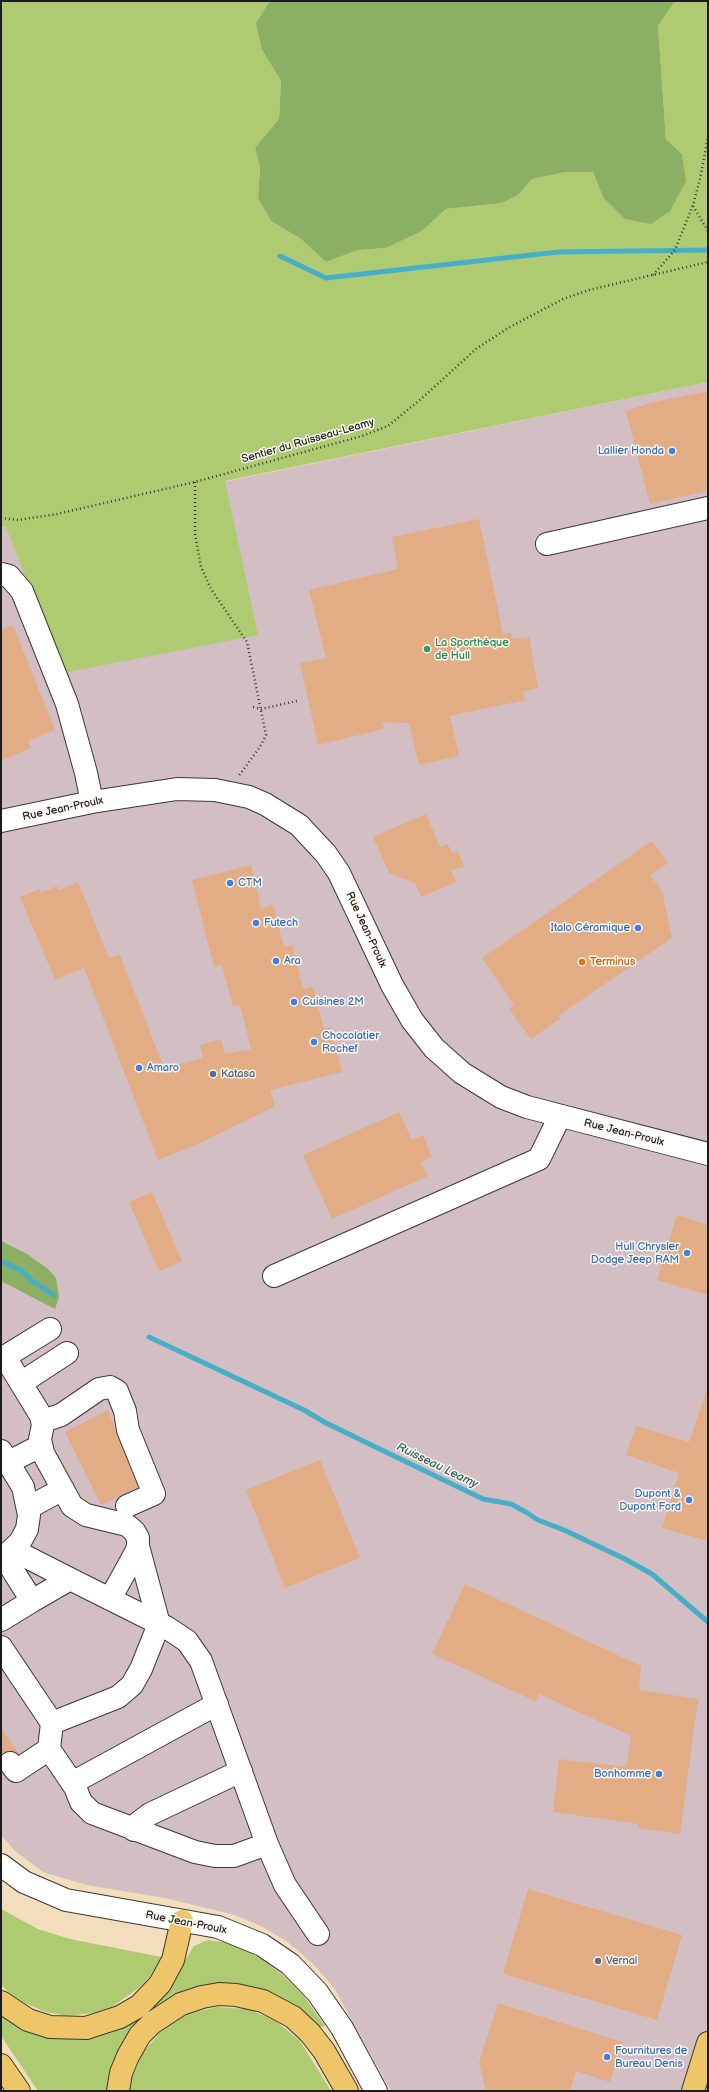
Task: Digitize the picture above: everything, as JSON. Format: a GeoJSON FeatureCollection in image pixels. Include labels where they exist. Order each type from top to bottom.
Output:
{"type":"FeatureCollection","features":[{"type":"Feature","properties":{"kind":"main road"},"geometry":{"type":"LineString","coordinates":[[1,2002],[19,2015],[50,2027],[86,2028],[120,2018],[139,2006],[160,1984],[173,1960],[182,1921]]}},
{"type":"Feature","properties":{"kind":"main road"},"geometry":{"type":"LineString","coordinates":[[118,2091],[121,2072],[128,2056],[140,2035],[152,2023],[181,2004],[197,1998],[219,1994],[258,1999],[274,2005],[293,2017],[310,2033],[324,2051],[347,2091]]}},
{"type":"Feature","properties":{"kind":"main road"},"geometry":{"type":"LineString","coordinates":[[693,2091],[708,2043]]}},
{"type":"Feature","properties":{"kind":"main road"},"geometry":{"type":"LineString","coordinates":[[1,2065],[18,2091]]}},
{"type":"Feature","properties":{"kind":"street"},"geometry":{"type":"LineString","coordinates":[[546,544],[708,508]]}},
{"type":"Feature","properties":{"kind":"street"},"geometry":{"type":"LineString","coordinates":[[1,574],[9,576],[22,591],[64,697],[86,772],[92,802]]}},
{"type":"Feature","properties":{"kind":"street","name":"Rue Jean-Proulx"},"geometry":{"type":"LineString","coordinates":[[1,822],[92,802],[157,791],[196,789],[249,797],[283,814],[299,825],[326,854],[339,873],[403,1005],[412,1020],[434,1048],[462,1073],[501,1097],[560,1116],[708,1154]]}},
{"type":"Feature","properties":{"kind":"street"},"geometry":{"type":"LineString","coordinates":[[274,1276],[539,1159],[560,1116]]}},
{"type":"Feature","properties":{"kind":"street"},"geometry":{"type":"LineString","coordinates":[[43,1421],[57,1418],[99,1389],[110,1387],[116,1391],[125,1411],[128,1430],[154,1494],[125,1509],[98,1519],[77,1510],[63,1489],[47,1462],[40,1446],[43,1421],[21,1383],[3,1358],[50,1329]]}},
{"type":"Feature","properties":{"kind":"street"},"geometry":{"type":"LineString","coordinates":[[21,1383],[68,1353]]}},
{"type":"Feature","properties":{"kind":"street"},"geometry":{"type":"LineString","coordinates":[[6,1556],[20,1542],[27,1529],[28,1508],[23,1487],[5,1456],[40,1446]]}},
{"type":"Feature","properties":{"kind":"street"},"geometry":{"type":"LineString","coordinates":[[28,1508],[63,1489]]}},
{"type":"Feature","properties":{"kind":"street"},"geometry":{"type":"LineString","coordinates":[[52,1724],[112,1700],[126,1691],[141,1669],[160,1624],[134,1531],[125,1509]]}},
{"type":"Feature","properties":{"kind":"street"},"geometry":{"type":"LineString","coordinates":[[110,1599],[138,1546]]}},
{"type":"Feature","properties":{"kind":"street"},"geometry":{"type":"LineString","coordinates":[[6,1556],[70,1579],[160,1624],[180,1636],[193,1648],[201,1661],[267,1844],[285,1885],[318,1934]]}},
{"type":"Feature","properties":{"kind":"street"},"geometry":{"type":"LineString","coordinates":[[6,1556],[32,1601]]}},
{"type":"Feature","properties":{"kind":"street"},"geometry":{"type":"LineString","coordinates":[[1,1620],[70,1579]]}},
{"type":"Feature","properties":{"kind":"street"},"geometry":{"type":"LineString","coordinates":[[1,1647],[52,1724],[49,1749],[72,1783],[81,1802],[92,1813],[195,1852],[215,1856],[234,1856],[267,1844]]}},
{"type":"Feature","properties":{"kind":"street"},"geometry":{"type":"LineString","coordinates":[[72,1783],[217,1704]]}},
{"type":"Feature","properties":{"kind":"street"},"geometry":{"type":"LineString","coordinates":[[10,1762],[16,1771],[49,1749]]}},
{"type":"Feature","properties":{"kind":"street"},"geometry":{"type":"LineString","coordinates":[[134,1830],[138,1823],[150,1814],[241,1771]]}},
{"type":"Feature","properties":{"kind":"street","name":"Rue Jean-Proulx"},"geometry":{"type":"LineString","coordinates":[[1,1865],[24,1882],[66,1900],[218,1927],[241,1935],[262,1945],[290,1964],[314,1988],[336,2018],[376,2091]]}},
{"type":"Feature","properties":{"kind":"path"},"geometry":{"type":"LineString","coordinates":[[652,275],[675,250],[693,205],[700,179],[708,137]]}},
{"type":"Feature","properties":{"kind":"path"},"geometry":{"type":"LineString","coordinates":[[693,205],[708,231]]}},
{"type":"Feature","properties":{"kind":"path","name":"Sentier du Ruisseau-Leamy"},"geometry":{"type":"LineString","coordinates":[[1,518],[18,520],[57,514],[195,482],[362,436],[388,426],[421,399],[476,349],[508,328],[563,299],[589,290],[708,262]]}},
{"type":"Feature","properties":{"kind":"path"},"geometry":{"type":"LineString","coordinates":[[195,482],[195,534],[201,567],[211,589],[246,642],[261,709],[265,738],[237,779]]}},
{"type":"Feature","properties":{"kind":"path"},"geometry":{"type":"LineString","coordinates":[[253,707],[261,709],[296,701]]}},
{"type":"Feature","properties":{"kind":"shaded area"},"geometry":{"type":"Polygon","coordinates":[[[708,382],[708,2091],[391,2091],[334,1988],[313,1964],[289,1943],[263,1927],[235,1915],[165,1898],[87,1885],[43,1872],[15,1851],[1,1835],[1,528],[708,382]]]}},
{"type":"Feature","properties":{"kind":"green space"},"geometry":{"type":"Polygon","coordinates":[[[1,1],[270,1],[262,50],[281,81],[279,119],[255,148],[260,167],[258,198],[271,221],[301,239],[326,262],[358,250],[386,248],[422,231],[446,209],[502,203],[518,195],[532,179],[566,172],[593,172],[603,197],[682,154],[666,139],[658,26],[675,1],[708,1],[708,382],[225,481],[258,635],[63,673],[6,527],[1,528],[1,1]]]}},
{"type":"Feature","properties":{"kind":"green space"},"geometry":{"type":"Polygon","coordinates":[[[270,1],[675,1],[658,26],[666,139],[682,154],[686,181],[670,211],[651,224],[625,219],[603,197],[593,172],[566,172],[532,179],[518,195],[502,203],[446,209],[422,231],[386,248],[358,250],[326,262],[301,239],[271,221],[258,198],[260,167],[255,148],[279,119],[281,81],[262,50],[256,23],[270,1]]]}},
{"type":"Feature","properties":{"kind":"green space"},"geometry":{"type":"Polygon","coordinates":[[[1,1241],[27,1254],[48,1269],[56,1278],[59,1297],[55,1309],[1,1281],[1,1241]]]}},
{"type":"Feature","properties":{"kind":"green space"},"geometry":{"type":"Polygon","coordinates":[[[1,1909],[38,1929],[70,1939],[161,1957],[152,1974],[140,1987],[112,2007],[92,2013],[67,2016],[46,2012],[27,2004],[10,1994],[1,1984],[1,1909]]]}},
{"type":"Feature","properties":{"kind":"green space"},"geometry":{"type":"Polygon","coordinates":[[[208,1940],[228,1943],[239,1947],[261,1959],[283,1975],[303,1995],[325,2026],[318,2028],[292,2004],[275,1994],[259,1989],[243,1985],[223,1984],[188,1990],[156,2006],[143,2018],[108,2091],[38,2091],[1,2036],[1,2018],[4,2016],[71,2038],[181,1967],[194,1946],[208,1940]]]}},
{"type":"Feature","properties":{"kind":"green space"},"geometry":{"type":"Polygon","coordinates":[[[217,2007],[248,2009],[276,2021],[300,2041],[331,2091],[130,2091],[130,2083],[142,2054],[161,2031],[187,2014],[217,2007]]]}},
{"type":"Feature","properties":{"kind":"building","name":"Lallier Honda"},"geometry":{"type":"Polygon","coordinates":[[[708,391],[708,491],[650,504],[626,411],[650,403],[708,391]]]}},
{"type":"Feature","properties":{"kind":"building","name":"La Sporthèque de Hull"},"geometry":{"type":"Polygon","coordinates":[[[479,519],[503,634],[511,633],[513,639],[529,637],[538,688],[523,692],[525,700],[450,716],[459,756],[419,765],[409,723],[382,722],[384,729],[318,745],[300,663],[326,658],[309,590],[398,569],[392,537],[479,519]]]}},
{"type":"Feature","properties":{"kind":"building"},"geometry":{"type":"Polygon","coordinates":[[[13,625],[55,730],[28,741],[31,748],[1,761],[1,630],[13,625]]]}},
{"type":"Feature","properties":{"kind":"building"},"geometry":{"type":"Polygon","coordinates":[[[426,814],[440,847],[447,844],[453,853],[458,851],[464,867],[451,870],[456,882],[421,897],[415,883],[389,873],[373,837],[426,814]]]}},
{"type":"Feature","properties":{"kind":"building"},"geometry":{"type":"Polygon","coordinates":[[[652,841],[668,863],[650,875],[662,891],[672,938],[558,1016],[560,1019],[531,1039],[509,1009],[514,1005],[482,958],[652,841]]]}},
{"type":"Feature","properties":{"kind":"building"},"geometry":{"type":"Polygon","coordinates":[[[251,865],[261,908],[273,905],[284,947],[292,945],[303,989],[313,987],[324,1029],[331,1027],[342,1072],[270,1090],[275,1106],[194,1146],[158,1160],[84,968],[55,980],[20,897],[40,889],[41,893],[57,886],[59,890],[78,882],[109,958],[120,955],[164,1068],[203,1058],[200,1045],[221,1039],[225,1054],[251,1049],[240,1005],[233,1007],[222,965],[214,967],[192,880],[251,865]]]}},
{"type":"Feature","properties":{"kind":"building"},"geometry":{"type":"Polygon","coordinates":[[[399,1112],[412,1140],[423,1135],[432,1157],[421,1162],[428,1176],[332,1219],[303,1155],[399,1112]]]}},
{"type":"Feature","properties":{"kind":"building"},"geometry":{"type":"Polygon","coordinates":[[[152,1192],[182,1261],[159,1271],[129,1202],[152,1192]]]}},
{"type":"Feature","properties":{"kind":"building","name":"Hull Chrysler Dodge Jeep RAM"},"geometry":{"type":"Polygon","coordinates":[[[677,1215],[708,1225],[708,1295],[657,1280],[677,1215]]]}},
{"type":"Feature","properties":{"kind":"building","name":"Dupont & Dupont Ford"},"geometry":{"type":"Polygon","coordinates":[[[706,1392],[708,1392],[708,1541],[662,1528],[679,1473],[626,1455],[636,1426],[689,1442],[706,1392]]]}},
{"type":"Feature","properties":{"kind":"building"},"geometry":{"type":"Polygon","coordinates":[[[108,1410],[138,1487],[101,1505],[65,1432],[108,1410]]]}},
{"type":"Feature","properties":{"kind":"building"},"geometry":{"type":"Polygon","coordinates":[[[320,1460],[360,1558],[285,1588],[246,1490],[320,1460]]]}},
{"type":"Feature","properties":{"kind":"building"},"geometry":{"type":"Polygon","coordinates":[[[465,1584],[641,1666],[639,1690],[698,1699],[680,1834],[638,1828],[639,1824],[553,1812],[559,1759],[626,1767],[631,1736],[539,1694],[535,1701],[432,1654],[465,1584]]]}},
{"type":"Feature","properties":{"kind":"building"},"geometry":{"type":"Polygon","coordinates":[[[1,1728],[19,1754],[9,1751],[1,1755],[1,1728]]]}},
{"type":"Feature","properties":{"kind":"building"},"geometry":{"type":"Polygon","coordinates":[[[528,1889],[682,1935],[657,2020],[503,1974],[528,1889]]]}},
{"type":"Feature","properties":{"kind":"building"},"geometry":{"type":"Polygon","coordinates":[[[498,2003],[622,2042],[610,2082],[576,2071],[570,2091],[486,2091],[479,2063],[498,2003]]]}},
{"type":"Feature","properties":{"kind":"waterway"},"geometry":{"type":"LineString","coordinates":[[280,256],[326,278],[558,252],[708,250]]}},
{"type":"Feature","properties":{"kind":"waterway","name":"Ruisseau Leamy"},"geometry":{"type":"LineString","coordinates":[[1,1261],[22,1271],[32,1281],[54,1295]]}},
{"type":"Feature","properties":{"kind":"waterway","name":"Ruisseau Leamy"},"geometry":{"type":"LineString","coordinates":[[149,1337],[304,1410],[326,1423],[483,1499],[511,1504],[538,1520],[564,1530],[625,1559],[652,1574],[708,1622]]}},
{"type":"Feature","properties":{"kind":"place","name":"Lallier Honda"},"geometry":{"type":"Point","coordinates":[672,451]}},
{"type":"Feature","properties":{"kind":"place","name":"La Sporthèque de Hull"},"geometry":{"type":"Point","coordinates":[427,649]}},
{"type":"Feature","properties":{"kind":"place","name":"CTM"},"geometry":{"type":"Point","coordinates":[230,883]}},
{"type":"Feature","properties":{"kind":"place","name":"Futech"},"geometry":{"type":"Point","coordinates":[256,923]}},
{"type":"Feature","properties":{"kind":"place","name":"Italo Céramique"},"geometry":{"type":"Point","coordinates":[638,928]}},
{"type":"Feature","properties":{"kind":"place","name":"Ara"},"geometry":{"type":"Point","coordinates":[276,961]}},
{"type":"Feature","properties":{"kind":"place","name":"Terminus"},"geometry":{"type":"Point","coordinates":[582,962]}},
{"type":"Feature","properties":{"kind":"place","name":"Cuisines 2M"},"geometry":{"type":"Point","coordinates":[294,1002]}},
{"type":"Feature","properties":{"kind":"place","name":"Chocolatier Rochef"},"geometry":{"type":"Point","coordinates":[314,1042]}},
{"type":"Feature","properties":{"kind":"place","name":"Amaro"},"geometry":{"type":"Point","coordinates":[139,1068]}},
{"type":"Feature","properties":{"kind":"place","name":"Katasa"},"geometry":{"type":"Point","coordinates":[213,1074]}},
{"type":"Feature","properties":{"kind":"place","name":"Hull Chrysler Dodge Jeep RAM"},"geometry":{"type":"Point","coordinates":[687,1253]}},
{"type":"Feature","properties":{"kind":"place","name":"Dupont & Dupont Ford"},"geometry":{"type":"Point","coordinates":[689,1500]}},
{"type":"Feature","properties":{"kind":"place","name":"Bonhomme"},"geometry":{"type":"Point","coordinates":[659,1774]}},
{"type":"Feature","properties":{"kind":"place","name":"Vernal"},"geometry":{"type":"Point","coordinates":[598,1961]}},
{"type":"Feature","properties":{"kind":"place","name":"Fournitures de Bureau Denis"},"geometry":{"type":"Point","coordinates":[607,2057]}}]}
